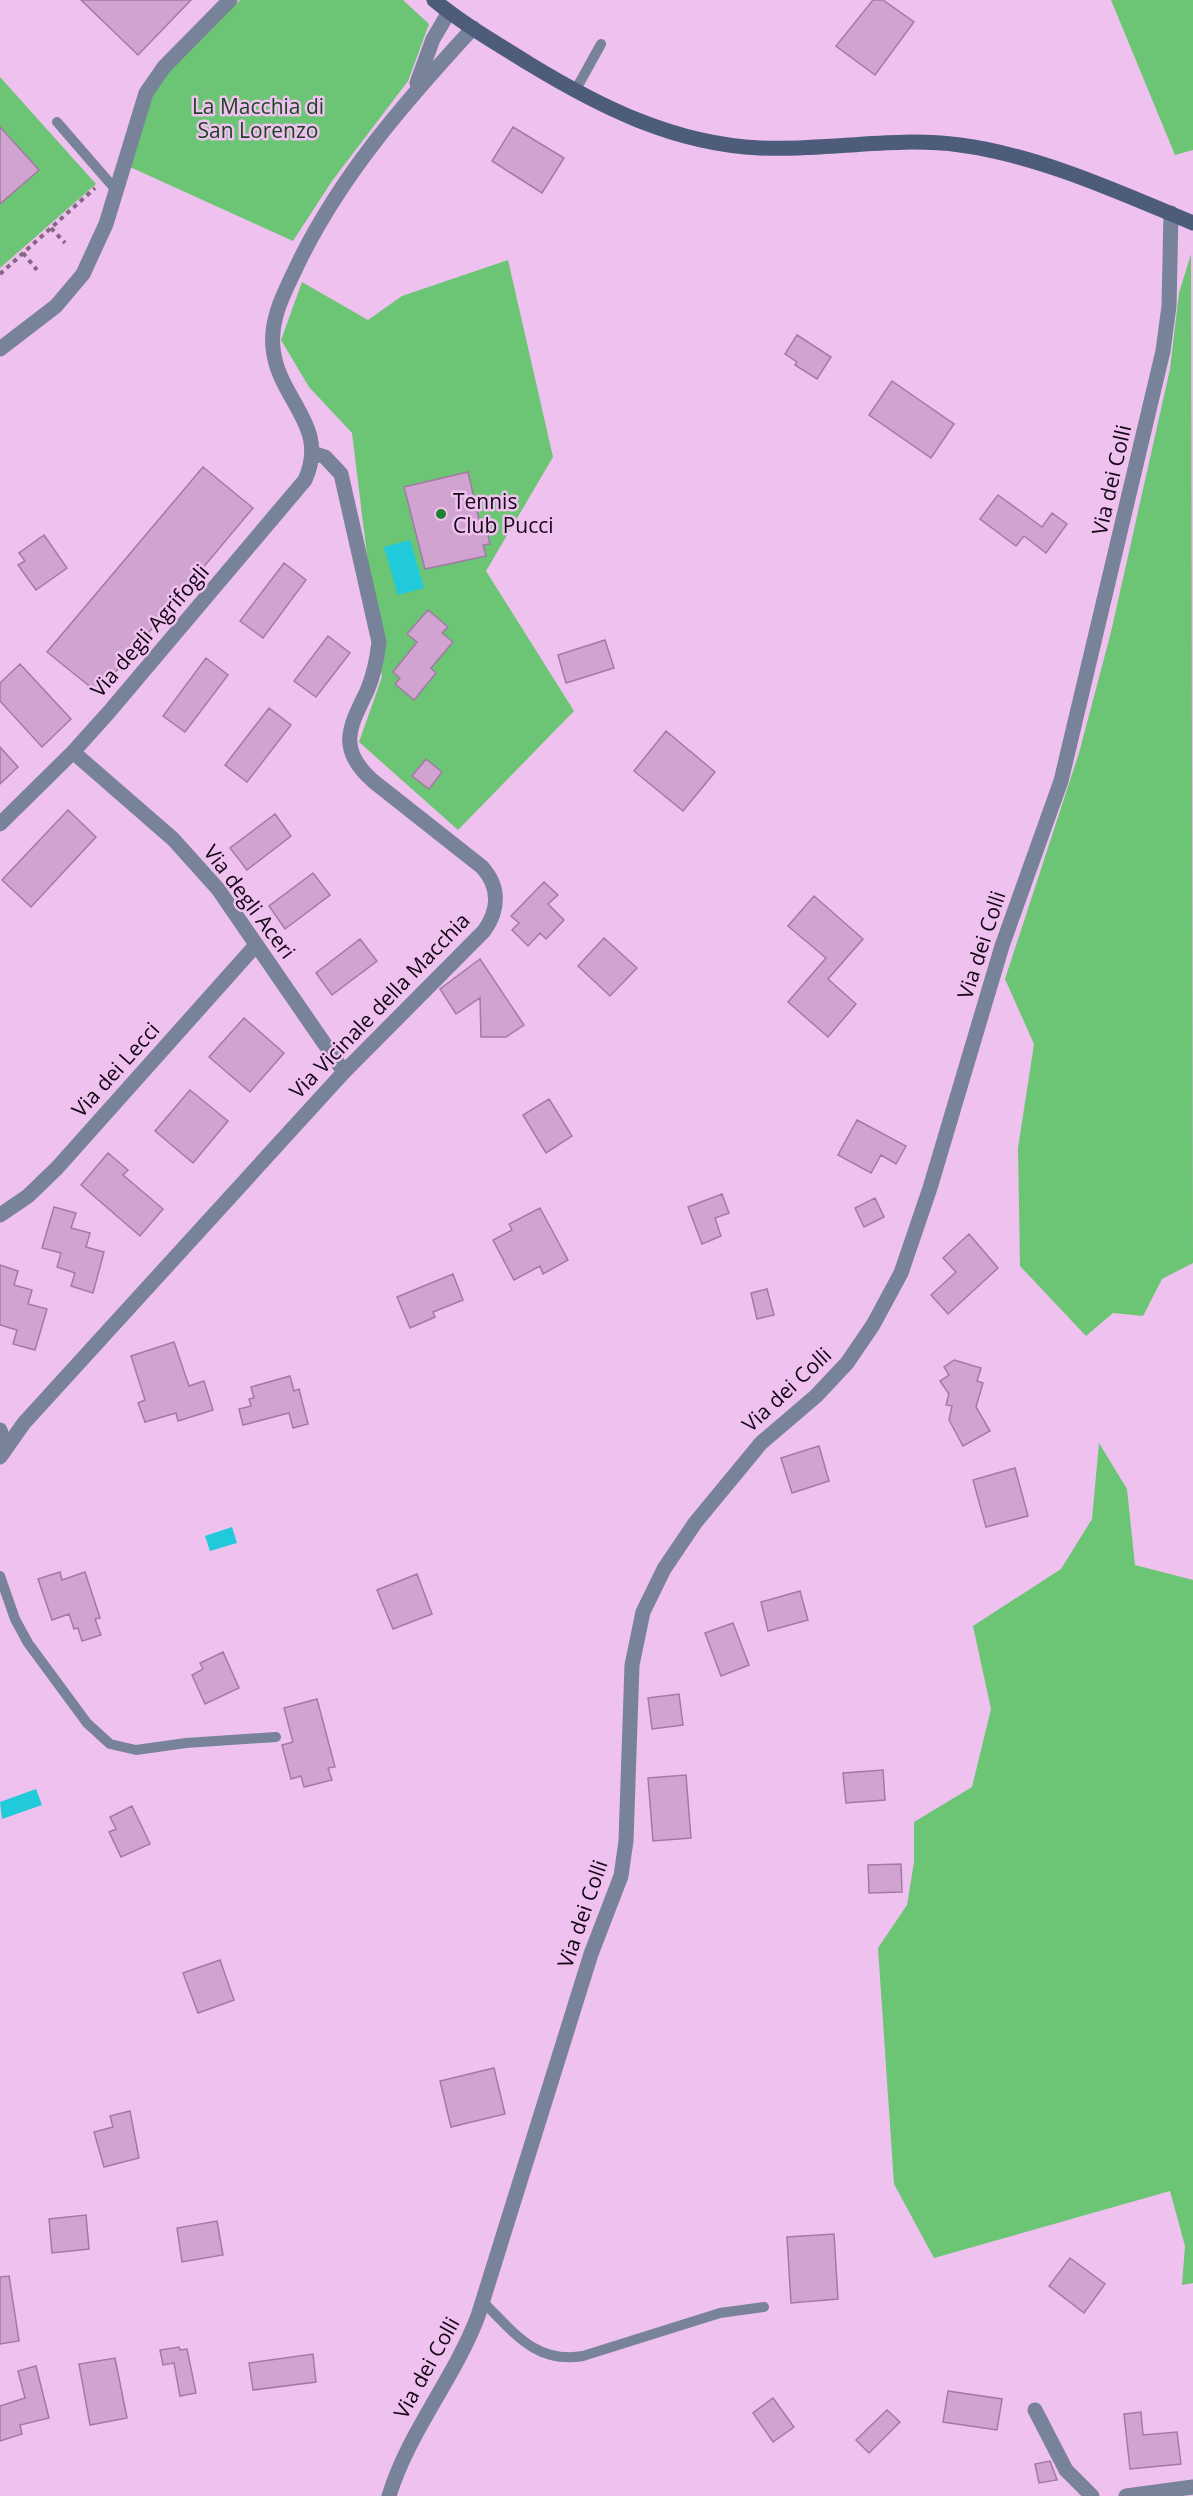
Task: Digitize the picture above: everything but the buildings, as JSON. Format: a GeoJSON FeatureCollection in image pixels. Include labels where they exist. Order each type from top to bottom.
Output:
{"type":"FeatureCollection","features":[{"type":"Feature","properties":{"kind":"main road"},"geometry":{"type":"LineString","coordinates":[[440,4],[472,28],[575,92],[652,127],[734,146],[783,148],[908,142],[976,147],[1075,177],[1193,223]]}},
{"type":"Feature","properties":{"kind":"street"},"geometry":{"type":"LineString","coordinates":[[3,342],[56,306],[75,285],[99,243],[140,107],[150,87],[164,67],[230,0]]}},
{"type":"Feature","properties":{"kind":"street"},"geometry":{"type":"LineString","coordinates":[[414,91],[433,39],[440,4]]}},
{"type":"Feature","properties":{"kind":"street"},"geometry":{"type":"LineString","coordinates":[[313,453],[304,417],[287,392],[277,369],[273,341],[277,313],[308,243],[350,173],[414,91],[472,28]]}},
{"type":"Feature","properties":{"kind":"street","name":"Via dei Colli"},"geometry":{"type":"LineString","coordinates":[[389,2496],[416,2431],[463,2352],[483,2302],[591,1954],[621,1876],[626,1841],[632,1665],[637,1633],[647,1601],[679,1545],[741,1466],[761,1443],[816,1396],[853,1356],[891,1295],[916,1233],[991,981],[1067,758],[1163,351],[1169,306],[1171,213]]}},
{"type":"Feature","properties":{"kind":"street","name":"Via degli Agrifogli"},"geometry":{"type":"LineString","coordinates":[[0,824],[73,752],[300,488],[309,472],[313,453]]}},
{"type":"Feature","properties":{"kind":"street","name":"Via Vicinale della Macchia"},"geometry":{"type":"LineString","coordinates":[[3,1453],[24,1423],[344,1072],[484,931],[492,919],[496,899],[491,878],[482,867],[360,770],[352,756],[349,740],[350,724],[376,667],[379,642],[341,474],[325,457],[313,453]]}},
{"type":"Feature","properties":{"kind":"street","name":"Via degli Aceri"},"geometry":{"type":"LineString","coordinates":[[73,752],[173,839],[218,889],[344,1072]]}},
{"type":"Feature","properties":{"kind":"street","name":"Via dei Lecci"},"geometry":{"type":"LineString","coordinates":[[0,1215],[23,1200],[57,1168],[256,945]]}},
{"type":"Feature","properties":{"kind":"street"},"geometry":{"type":"LineString","coordinates":[[0,1430],[3,1453]]}},
{"type":"Feature","properties":{"kind":"street"},"geometry":{"type":"LineString","coordinates":[[1035,2410],[1066,2470],[1092,2496]]}},
{"type":"Feature","properties":{"kind":"street"},"geometry":{"type":"LineString","coordinates":[[1126,2496],[1193,2487]]}},
{"type":"Feature","properties":{"kind":"lane"},"geometry":{"type":"LineString","coordinates":[[575,92],[601,44]]}},
{"type":"Feature","properties":{"kind":"lane"},"geometry":{"type":"LineString","coordinates":[[57,122],[114,195]]}},
{"type":"Feature","properties":{"kind":"lane"},"geometry":{"type":"LineString","coordinates":[[0,1576],[15,1619],[28,1643],[87,1722],[110,1744],[136,1750],[186,1743],[276,1737]]}},
{"type":"Feature","properties":{"kind":"lane"},"geometry":{"type":"LineString","coordinates":[[483,2302],[534,2349],[562,2358],[583,2356],[666,2333],[720,2313],[764,2307]]}},
{"type":"Feature","properties":{"kind":"path"},"geometry":{"type":"LineString","coordinates":[[0,274],[99,185],[114,195]]}},
{"type":"Feature","properties":{"kind":"path"},"geometry":{"type":"LineString","coordinates":[[51,228],[65,243]]}},
{"type":"Feature","properties":{"kind":"path"},"geometry":{"type":"LineString","coordinates":[[23,253],[37,270]]}},
{"type":"Feature","properties":{"kind":"green space","name":"La Macchia di San Lorenzo"},"geometry":{"type":"Polygon","coordinates":[[[240,0],[403,0],[429,24],[408,81],[332,181],[293,241],[130,167],[144,117],[157,88],[185,53],[240,0]]]}},
{"type":"Feature","properties":{"kind":"green space"},"geometry":{"type":"Polygon","coordinates":[[[1111,0],[1193,0],[1193,150],[1175,155],[1111,0]]]}},
{"type":"Feature","properties":{"kind":"green space"},"geometry":{"type":"Polygon","coordinates":[[[0,77],[96,184],[0,268],[0,204],[38,170],[0,127],[0,77]]]}},
{"type":"Feature","properties":{"kind":"green space"},"geometry":{"type":"Polygon","coordinates":[[[1191,254],[1193,1263],[1162,1279],[1143,1316],[1113,1313],[1086,1336],[1020,1266],[1018,1148],[1034,1044],[1005,979],[1079,753],[1111,632],[1170,369],[1179,293],[1191,254]]]}},
{"type":"Feature","properties":{"kind":"green space","name":"Tennis Club Pucci"},"geometry":{"type":"Polygon","coordinates":[[[508,260],[553,457],[486,571],[574,711],[458,830],[359,742],[382,677],[352,433],[309,387],[281,340],[302,282],[368,320],[402,296],[508,260]]]}},
{"type":"Feature","properties":{"kind":"green space"},"geometry":{"type":"Polygon","coordinates":[[[1099,1443],[1127,1489],[1135,1565],[1193,1580],[1193,2283],[1182,2285],[1185,2246],[1170,2191],[934,2258],[894,2184],[878,1948],[907,1905],[914,1862],[914,1822],[972,1787],[991,1709],[973,1626],[1061,1569],[1092,1519],[1099,1443]]]}},
{"type":"Feature","properties":{"kind":"shaded area"},"geometry":{"type":"Polygon","coordinates":[[[410,540],[424,588],[398,595],[384,547],[410,540]]]}},
{"type":"Feature","properties":{"kind":"shaded area"},"geometry":{"type":"Polygon","coordinates":[[[232,1527],[237,1543],[210,1551],[205,1536],[232,1527]]]}},
{"type":"Feature","properties":{"kind":"shaded area"},"geometry":{"type":"Polygon","coordinates":[[[36,1789],[42,1805],[2,1819],[0,1802],[36,1789]]]}},
{"type":"Feature","properties":{"kind":"place","name":"Tennis Club Pucci"},"geometry":{"type":"Point","coordinates":[441,514]}}]}
